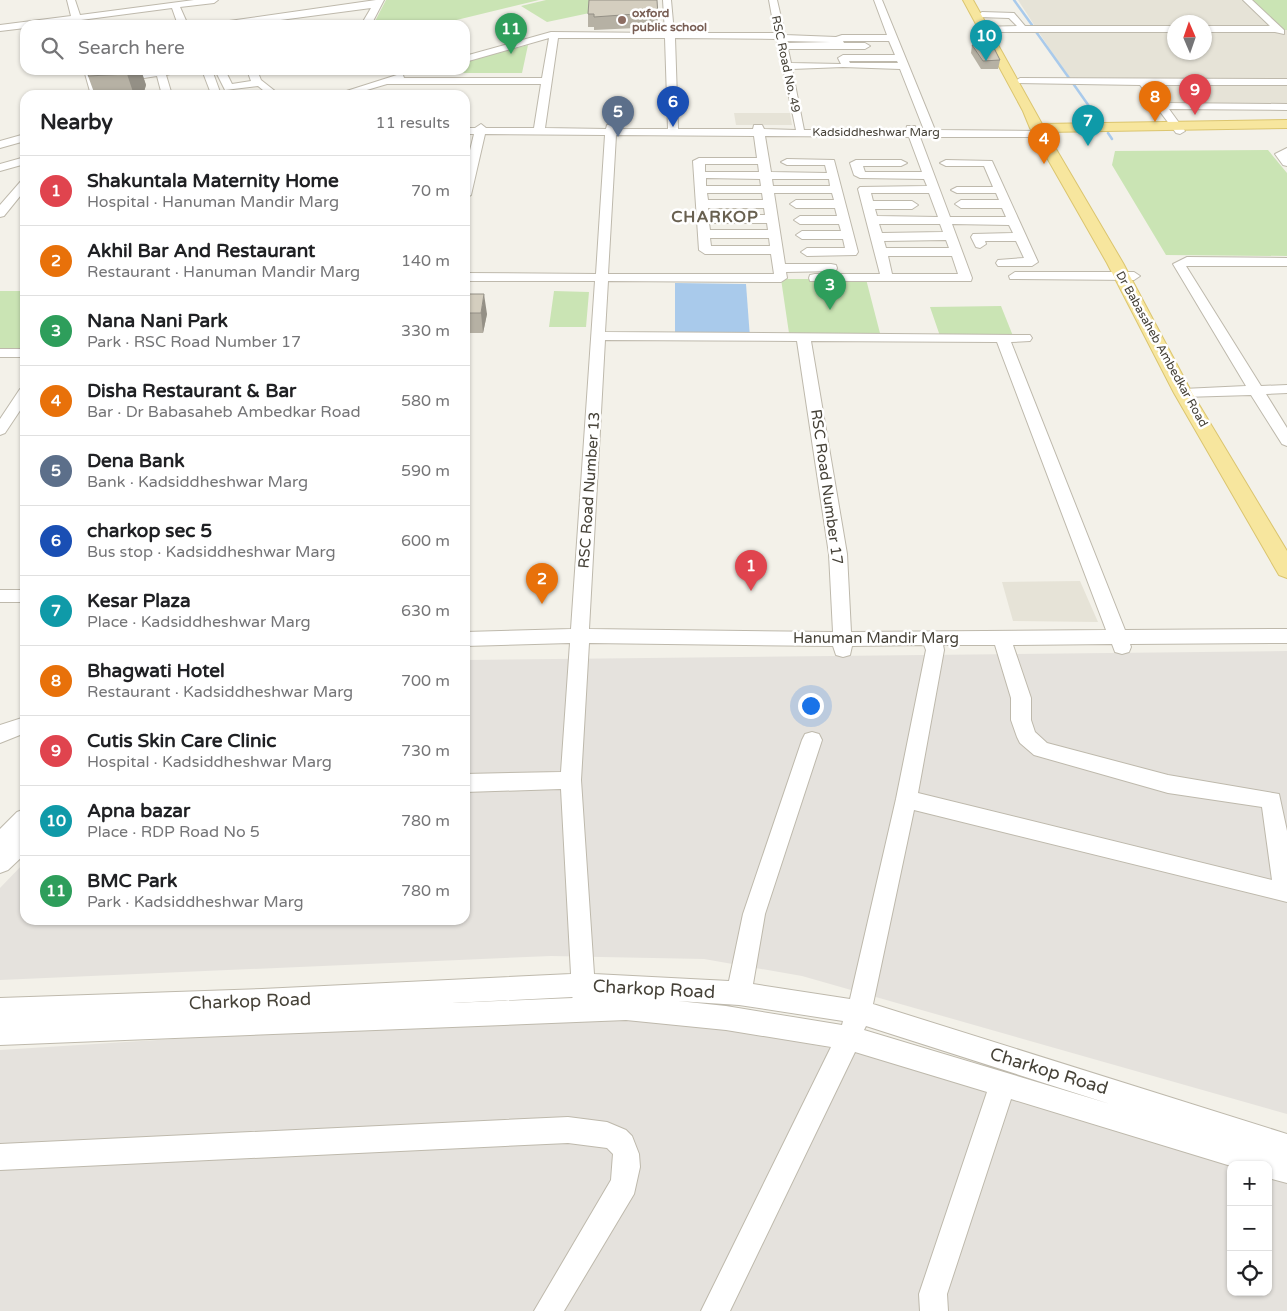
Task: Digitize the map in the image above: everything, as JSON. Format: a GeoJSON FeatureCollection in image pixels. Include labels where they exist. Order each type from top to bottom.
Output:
{"type":"FeatureCollection","features":[{"type":"Feature","properties":{"kind":"main road"},"geometry":{"type":"LineString","coordinates":[[968,0],[1020,81],[1045,131]]}},
{"type":"Feature","properties":{"kind":"main road"},"geometry":{"type":"LineString","coordinates":[[974,0],[1030,111],[1045,131]]}},
{"type":"Feature","properties":{"kind":"main road","name":"Kadsiddheshwar Marg"},"geometry":{"type":"LineString","coordinates":[[1045,131],[1287,124]]}},
{"type":"Feature","properties":{"kind":"main road","name":"Kadsiddheshwar Marg"},"geometry":{"type":"LineString","coordinates":[[1178,128],[1287,130]]}},
{"type":"Feature","properties":{"kind":"main road","name":"Dr Babasaheb Ambedkar Road"},"geometry":{"type":"LineString","coordinates":[[1045,131],[1128,276],[1191,393],[1287,540]]}},
{"type":"Feature","properties":{"kind":"main road","name":"Dr Babasaheb Ambedkar Road"},"geometry":{"type":"LineString","coordinates":[[1226,448],[1287,570]]}},
{"type":"Feature","properties":{"kind":"street"},"geometry":{"type":"LineString","coordinates":[[71,0],[76,20]]}},
{"type":"Feature","properties":{"kind":"street"},"geometry":{"type":"LineString","coordinates":[[89,20],[214,0]]}},
{"type":"Feature","properties":{"kind":"street"},"geometry":{"type":"LineString","coordinates":[[666,0],[670,36],[673,129]]}},
{"type":"Feature","properties":{"kind":"street","name":"RSC Road No. 49"},"geometry":{"type":"LineString","coordinates":[[773,0],[800,128]]}},
{"type":"Feature","properties":{"kind":"street"},"geometry":{"type":"LineString","coordinates":[[878,0],[929,130]]}},
{"type":"Feature","properties":{"kind":"street"},"geometry":{"type":"LineString","coordinates":[[1212,29],[1279,30],[1247,0]]}},
{"type":"Feature","properties":{"kind":"street"},"geometry":{"type":"LineString","coordinates":[[256,20],[379,2]]}},
{"type":"Feature","properties":{"kind":"street"},"geometry":{"type":"LineString","coordinates":[[369,20],[379,2]]}},
{"type":"Feature","properties":{"kind":"street"},"geometry":{"type":"LineString","coordinates":[[175,5],[181,20]]}},
{"type":"Feature","properties":{"kind":"street"},"geometry":{"type":"LineString","coordinates":[[982,15],[1014,16],[1020,25]]}},
{"type":"Feature","properties":{"kind":"street"},"geometry":{"type":"LineString","coordinates":[[0,28],[20,26]]}},
{"type":"Feature","properties":{"kind":"street"},"geometry":{"type":"LineString","coordinates":[[987,29],[1167,29]]}},
{"type":"Feature","properties":{"kind":"street"},"geometry":{"type":"LineString","coordinates":[[470,58],[551,35]]}},
{"type":"Feature","properties":{"kind":"street"},"geometry":{"type":"LineString","coordinates":[[539,129],[554,35],[670,36],[784,49],[836,58],[816,62],[784,49]]}},
{"type":"Feature","properties":{"kind":"street"},"geometry":{"type":"LineString","coordinates":[[784,49],[810,42]]}},
{"type":"Feature","properties":{"kind":"street"},"geometry":{"type":"LineString","coordinates":[[866,42],[898,52]]}},
{"type":"Feature","properties":{"kind":"street"},"geometry":{"type":"LineString","coordinates":[[848,52],[898,52]]}},
{"type":"Feature","properties":{"kind":"street"},"geometry":{"type":"LineString","coordinates":[[871,62],[898,52]]}},
{"type":"Feature","properties":{"kind":"street"},"geometry":{"type":"LineString","coordinates":[[91,75],[95,90]]}},
{"type":"Feature","properties":{"kind":"street"},"geometry":{"type":"LineString","coordinates":[[93,83],[147,75]]}},
{"type":"Feature","properties":{"kind":"street"},"geometry":{"type":"LineString","coordinates":[[162,75],[166,90]]}},
{"type":"Feature","properties":{"kind":"street"},"geometry":{"type":"LineString","coordinates":[[210,75],[214,90]]}},
{"type":"Feature","properties":{"kind":"street"},"geometry":{"type":"LineString","coordinates":[[222,75],[229,88],[257,83],[254,75]]}},
{"type":"Feature","properties":{"kind":"street"},"geometry":{"type":"LineString","coordinates":[[356,90],[409,75]]}},
{"type":"Feature","properties":{"kind":"street"},"geometry":{"type":"LineString","coordinates":[[388,81],[546,81]]}},
{"type":"Feature","properties":{"kind":"street"},"geometry":{"type":"LineString","coordinates":[[1020,81],[1287,82]]}},
{"type":"Feature","properties":{"kind":"street"},"geometry":{"type":"LineString","coordinates":[[1143,82],[1178,128]]}},
{"type":"Feature","properties":{"kind":"street"},"geometry":{"type":"LineString","coordinates":[[261,83],[269,90]]}},
{"type":"Feature","properties":{"kind":"street"},"geometry":{"type":"LineString","coordinates":[[1162,106],[1287,107]]}},
{"type":"Feature","properties":{"kind":"street","name":"Kadsiddheshwar Marg"},"geometry":{"type":"LineString","coordinates":[[470,128],[1045,131]]}},
{"type":"Feature","properties":{"kind":"street"},"geometry":{"type":"LineString","coordinates":[[4,132],[20,129]]}},
{"type":"Feature","properties":{"kind":"street"},"geometry":{"type":"LineString","coordinates":[[470,174],[481,129]]}},
{"type":"Feature","properties":{"kind":"street","name":"Kadsiddheshwar Marg"},"geometry":{"type":"LineString","coordinates":[[470,130],[481,129]]}},
{"type":"Feature","properties":{"kind":"street"},"geometry":{"type":"LineString","coordinates":[[611,129],[598,340],[803,336],[1025,338]]}},
{"type":"Feature","properties":{"kind":"street"},"geometry":{"type":"LineString","coordinates":[[470,277],[781,278],[758,129]]}},
{"type":"Feature","properties":{"kind":"street","name":"Kadsiddheshwar Marg"},"geometry":{"type":"LineString","coordinates":[[758,129],[912,130]]}},
{"type":"Feature","properties":{"kind":"street"},"geometry":{"type":"LineString","coordinates":[[815,278],[962,269],[912,130]]}},
{"type":"Feature","properties":{"kind":"street"},"geometry":{"type":"LineString","coordinates":[[4,132],[20,133]]}},
{"type":"Feature","properties":{"kind":"street"},"geometry":{"type":"LineString","coordinates":[[0,144],[20,138]]}},
{"type":"Feature","properties":{"kind":"street"},"geometry":{"type":"LineString","coordinates":[[0,149],[20,143]]}},
{"type":"Feature","properties":{"kind":"street"},"geometry":{"type":"LineString","coordinates":[[1287,151],[1281,154],[1287,163]]}},
{"type":"Feature","properties":{"kind":"street"},"geometry":{"type":"LineString","coordinates":[[1,166],[20,161]]}},
{"type":"Feature","properties":{"kind":"street"},"geometry":{"type":"LineString","coordinates":[[763,161],[699,161],[705,250],[777,250]]}},
{"type":"Feature","properties":{"kind":"street"},"geometry":{"type":"LineString","coordinates":[[787,162],[830,162],[852,252],[807,252]]}},
{"type":"Feature","properties":{"kind":"street"},"geometry":{"type":"LineString","coordinates":[[901,163],[856,163],[860,175],[928,176]]}},
{"type":"Feature","properties":{"kind":"street"},"geometry":{"type":"LineString","coordinates":[[946,163],[988,163],[988,176],[999,190],[1032,263],[1002,263]]}},
{"type":"Feature","properties":{"kind":"street"},"geometry":{"type":"LineString","coordinates":[[700,174],[833,176]]}},
{"type":"Feature","properties":{"kind":"street"},"geometry":{"type":"LineString","coordinates":[[2,209],[20,189]]}},
{"type":"Feature","properties":{"kind":"street"},"geometry":{"type":"LineString","coordinates":[[701,189],[836,190]]}},
{"type":"Feature","properties":{"kind":"street"},"geometry":{"type":"LineString","coordinates":[[886,274],[864,189],[934,190]]}},
{"type":"Feature","properties":{"kind":"street"},"geometry":{"type":"LineString","coordinates":[[957,190],[999,190]]}},
{"type":"Feature","properties":{"kind":"street"},"geometry":{"type":"LineString","coordinates":[[702,204],[770,204]]}},
{"type":"Feature","properties":{"kind":"street"},"geometry":{"type":"LineString","coordinates":[[796,204],[840,204]]}},
{"type":"Feature","properties":{"kind":"street"},"geometry":{"type":"LineString","coordinates":[[960,204],[1005,204]]}},
{"type":"Feature","properties":{"kind":"street"},"geometry":{"type":"LineString","coordinates":[[868,205],[912,205]]}},
{"type":"Feature","properties":{"kind":"street"},"geometry":{"type":"LineString","coordinates":[[703,219],[772,219]]}},
{"type":"Feature","properties":{"kind":"street"},"geometry":{"type":"LineString","coordinates":[[800,220],[844,220]]}},
{"type":"Feature","properties":{"kind":"street"},"geometry":{"type":"LineString","coordinates":[[872,220],[1012,221]]}},
{"type":"Feature","properties":{"kind":"street"},"geometry":{"type":"LineString","coordinates":[[704,234],[774,234]]}},
{"type":"Feature","properties":{"kind":"street"},"geometry":{"type":"LineString","coordinates":[[802,235],[848,235]]}},
{"type":"Feature","properties":{"kind":"street"},"geometry":{"type":"LineString","coordinates":[[877,236],[950,236]]}},
{"type":"Feature","properties":{"kind":"street"},"geometry":{"type":"LineString","coordinates":[[1020,237],[977,237],[981,248],[1028,253]]}},
{"type":"Feature","properties":{"kind":"street"},"geometry":{"type":"LineString","coordinates":[[881,252],[956,252]]}},
{"type":"Feature","properties":{"kind":"street"},"geometry":{"type":"LineString","coordinates":[[1287,262],[1188,261],[1179,264],[1287,441]]}},
{"type":"Feature","properties":{"kind":"street"},"geometry":{"type":"LineString","coordinates":[[780,268],[856,268]]}},
{"type":"Feature","properties":{"kind":"street"},"geometry":{"type":"LineString","coordinates":[[1015,276],[1128,276]]}},
{"type":"Feature","properties":{"kind":"street","name":"RSC Road Number 17"},"geometry":{"type":"LineString","coordinates":[[803,336],[838,554],[843,645]]}},
{"type":"Feature","properties":{"kind":"street"},"geometry":{"type":"LineString","coordinates":[[1002,338],[1121,642]]}},
{"type":"Feature","properties":{"kind":"street","name":"RSC Road Number 13"},"geometry":{"type":"LineString","coordinates":[[584,996],[571,780],[598,340]]}},
{"type":"Feature","properties":{"kind":"street"},"geometry":{"type":"LineString","coordinates":[[0,352],[20,353]]}},
{"type":"Feature","properties":{"kind":"street"},"geometry":{"type":"LineString","coordinates":[[1191,393],[1287,389]]}},
{"type":"Feature","properties":{"kind":"street"},"geometry":{"type":"LineString","coordinates":[[0,430],[20,400]]}},
{"type":"Feature","properties":{"kind":"street"},"geometry":{"type":"LineString","coordinates":[[0,596],[20,596]]}},
{"type":"Feature","properties":{"kind":"street"},"geometry":{"type":"LineString","coordinates":[[470,639],[843,645],[1121,642],[1287,636]]}},
{"type":"Feature","properties":{"kind":"street"},"geometry":{"type":"LineString","coordinates":[[470,651],[580,642]]}},
{"type":"Feature","properties":{"kind":"street"},"geometry":{"type":"LineString","coordinates":[[1121,642],[1287,646]]}},
{"type":"Feature","properties":{"kind":"street"},"geometry":{"type":"LineString","coordinates":[[715,1311],[849,1038],[859,1012],[906,799],[933,644]]}},
{"type":"Feature","properties":{"kind":"street"},"geometry":{"type":"LineString","coordinates":[[906,799],[1285,893],[1280,800],[1168,784],[1041,749],[1027,738],[1021,720],[1021,698],[1004,644]]}},
{"type":"Feature","properties":{"kind":"street"},"geometry":{"type":"LineString","coordinates":[[0,735],[20,725]]}},
{"type":"Feature","properties":{"kind":"street"},"geometry":{"type":"LineString","coordinates":[[739,993],[754,914],[812,740]]}},
{"type":"Feature","properties":{"kind":"street"},"geometry":{"type":"LineString","coordinates":[[470,783],[571,780]]}},
{"type":"Feature","properties":{"kind":"street"},"geometry":{"type":"LineString","coordinates":[[0,843],[20,823]]}},
{"type":"Feature","properties":{"kind":"street"},"geometry":{"type":"LineString","coordinates":[[0,863],[20,845]]}},
{"type":"Feature","properties":{"kind":"street","name":"Charkop Road"},"geometry":{"type":"LineString","coordinates":[[0,1010],[262,1001],[739,993],[859,1012],[1287,1147]]}},
{"type":"Feature","properties":{"kind":"street","name":"Charkop Road"},"geometry":{"type":"LineString","coordinates":[[0,1033],[584,996],[626,1008],[726,1018],[849,1038],[1287,1170]]}},
{"type":"Feature","properties":{"kind":"street"},"geometry":{"type":"LineString","coordinates":[[934,1311],[933,1294],[1003,1084]]}},
{"type":"Feature","properties":{"kind":"street"},"geometry":{"type":"LineString","coordinates":[[0,1157],[568,1130],[616,1138],[626,1149],[628,1168],[624,1184],[548,1311]]}},
{"type":"Feature","properties":{"kind":"shaded area"},"geometry":{"type":"Polygon","coordinates":[[[1018,0],[1287,0],[1287,105],[1167,106],[1145,79],[1069,79],[1018,0]]]}},
{"type":"Feature","properties":{"kind":"shaded area"},"geometry":{"type":"Polygon","coordinates":[[[734,113],[790,113],[792,125],[736,125],[734,113]]]}},
{"type":"Feature","properties":{"kind":"shaded area"},"geometry":{"type":"Polygon","coordinates":[[[1080,581],[1098,622],[1013,621],[1002,582],[1080,581]]]}},
{"type":"Feature","properties":{"kind":"shaded area"},"geometry":{"type":"Polygon","coordinates":[[[1287,651],[1287,1114],[802,976],[704,959],[551,956],[0,980],[0,888],[20,867],[20,925],[470,925],[470,660],[1287,651]]]}},
{"type":"Feature","properties":{"kind":"shaded area"},"geometry":{"type":"Polygon","coordinates":[[[565,1014],[723,1027],[916,1065],[1227,1164],[1227,1296],[1272,1296],[1272,1176],[1287,1181],[1287,1311],[0,1311],[0,1050],[565,1014]]]}},
{"type":"Feature","properties":{"kind":"green space"},"geometry":{"type":"Polygon","coordinates":[[[386,0],[539,0],[457,20],[376,20],[386,0]]]}},
{"type":"Feature","properties":{"kind":"green space"},"geometry":{"type":"Polygon","coordinates":[[[546,0],[600,0],[599,11],[547,22],[521,6],[546,0]]]}},
{"type":"Feature","properties":{"kind":"green space"},"geometry":{"type":"Polygon","coordinates":[[[1251,0],[1287,0],[1287,30],[1284,30],[1251,0]]]}},
{"type":"Feature","properties":{"kind":"green space"},"geometry":{"type":"Polygon","coordinates":[[[528,45],[522,73],[470,73],[470,61],[528,45]]]}},
{"type":"Feature","properties":{"kind":"green space"},"geometry":{"type":"Polygon","coordinates":[[[1268,150],[1287,173],[1287,256],[1166,255],[1112,165],[1115,151],[1268,150]]]}},
{"type":"Feature","properties":{"kind":"green space"},"geometry":{"type":"Polygon","coordinates":[[[781,279],[866,279],[882,341],[790,340],[781,279]]]}},
{"type":"Feature","properties":{"kind":"green space"},"geometry":{"type":"Polygon","coordinates":[[[0,291],[20,291],[20,348],[0,348],[0,291]]]}},
{"type":"Feature","properties":{"kind":"green space"},"geometry":{"type":"Polygon","coordinates":[[[554,291],[589,292],[586,327],[549,327],[554,291]]]}},
{"type":"Feature","properties":{"kind":"green space"},"geometry":{"type":"Polygon","coordinates":[[[1001,306],[1013,336],[940,336],[930,307],[1001,306]]]}},
{"type":"Feature","properties":{"kind":"water"},"geometry":{"type":"Polygon","coordinates":[[[675,283],[746,284],[750,338],[675,337],[675,283]]]}},
{"type":"Feature","properties":{"kind":"building"},"geometry":{"type":"Polygon","coordinates":[[[589,0],[657,0],[658,16],[636,16],[636,14],[594,17],[594,14],[588,14],[589,0]]]}},
{"type":"Feature","properties":{"kind":"building"},"geometry":{"type":"Polygon","coordinates":[[[992,44],[1000,60],[983,61],[972,45],[992,44]]]}},
{"type":"Feature","properties":{"kind":"building"},"geometry":{"type":"Polygon","coordinates":[[[470,294],[484,294],[481,313],[470,313],[470,294]]]}},
{"type":"Feature","properties":{"kind":"waterway"},"geometry":{"type":"LineString","coordinates":[[1014,0],[1032,25]]}},
{"type":"Feature","properties":{"kind":"waterway"},"geometry":{"type":"LineString","coordinates":[[1034,29],[1069,78]]}},
{"type":"Feature","properties":{"kind":"waterway"},"geometry":{"type":"LineString","coordinates":[[1072,82],[1103,126]]}},
{"type":"Feature","properties":{"kind":"waterway"},"geometry":{"type":"LineString","coordinates":[[1108,133],[1112,139]]}},
{"type":"Feature","properties":{"kind":"place","name":"oxford public school"},"geometry":{"type":"Point","coordinates":[622,20]}},
{"type":"Feature","properties":{"kind":"place","name":"BMC Park"},"geometry":{"type":"Point","coordinates":[511,54]}},
{"type":"Feature","properties":{"kind":"place","name":"Apna bazar"},"geometry":{"type":"Point","coordinates":[986,61]}},
{"type":"Feature","properties":{"kind":"place","name":"Cutis Skin Care Clinic"},"geometry":{"type":"Point","coordinates":[1195,115]}},
{"type":"Feature","properties":{"kind":"place","name":"Bhagwati Hotel"},"geometry":{"type":"Point","coordinates":[1155,122]}},
{"type":"Feature","properties":{"kind":"place","name":"charkop sec 5"},"geometry":{"type":"Point","coordinates":[673,127]}},
{"type":"Feature","properties":{"kind":"place","name":"Dena Bank"},"geometry":{"type":"Point","coordinates":[618,137]}},
{"type":"Feature","properties":{"kind":"place","name":"Kesar Plaza"},"geometry":{"type":"Point","coordinates":[1088,146]}},
{"type":"Feature","properties":{"kind":"place","name":"Disha Restaurant & Bar"},"geometry":{"type":"Point","coordinates":[1044,164]}},
{"type":"Feature","properties":{"kind":"place","name":"Nana Nani Park"},"geometry":{"type":"Point","coordinates":[830,310]}},
{"type":"Feature","properties":{"kind":"place","name":"Shakuntala Maternity Home"},"geometry":{"type":"Point","coordinates":[751,591]}},
{"type":"Feature","properties":{"kind":"place","name":"Akhil Bar And Restaurant"},"geometry":{"type":"Point","coordinates":[542,604]}},
{"type":"Feature","properties":{"kind":"district","name":"CHARKOP"},"geometry":{"type":"Point","coordinates":[715,216]}}]}
